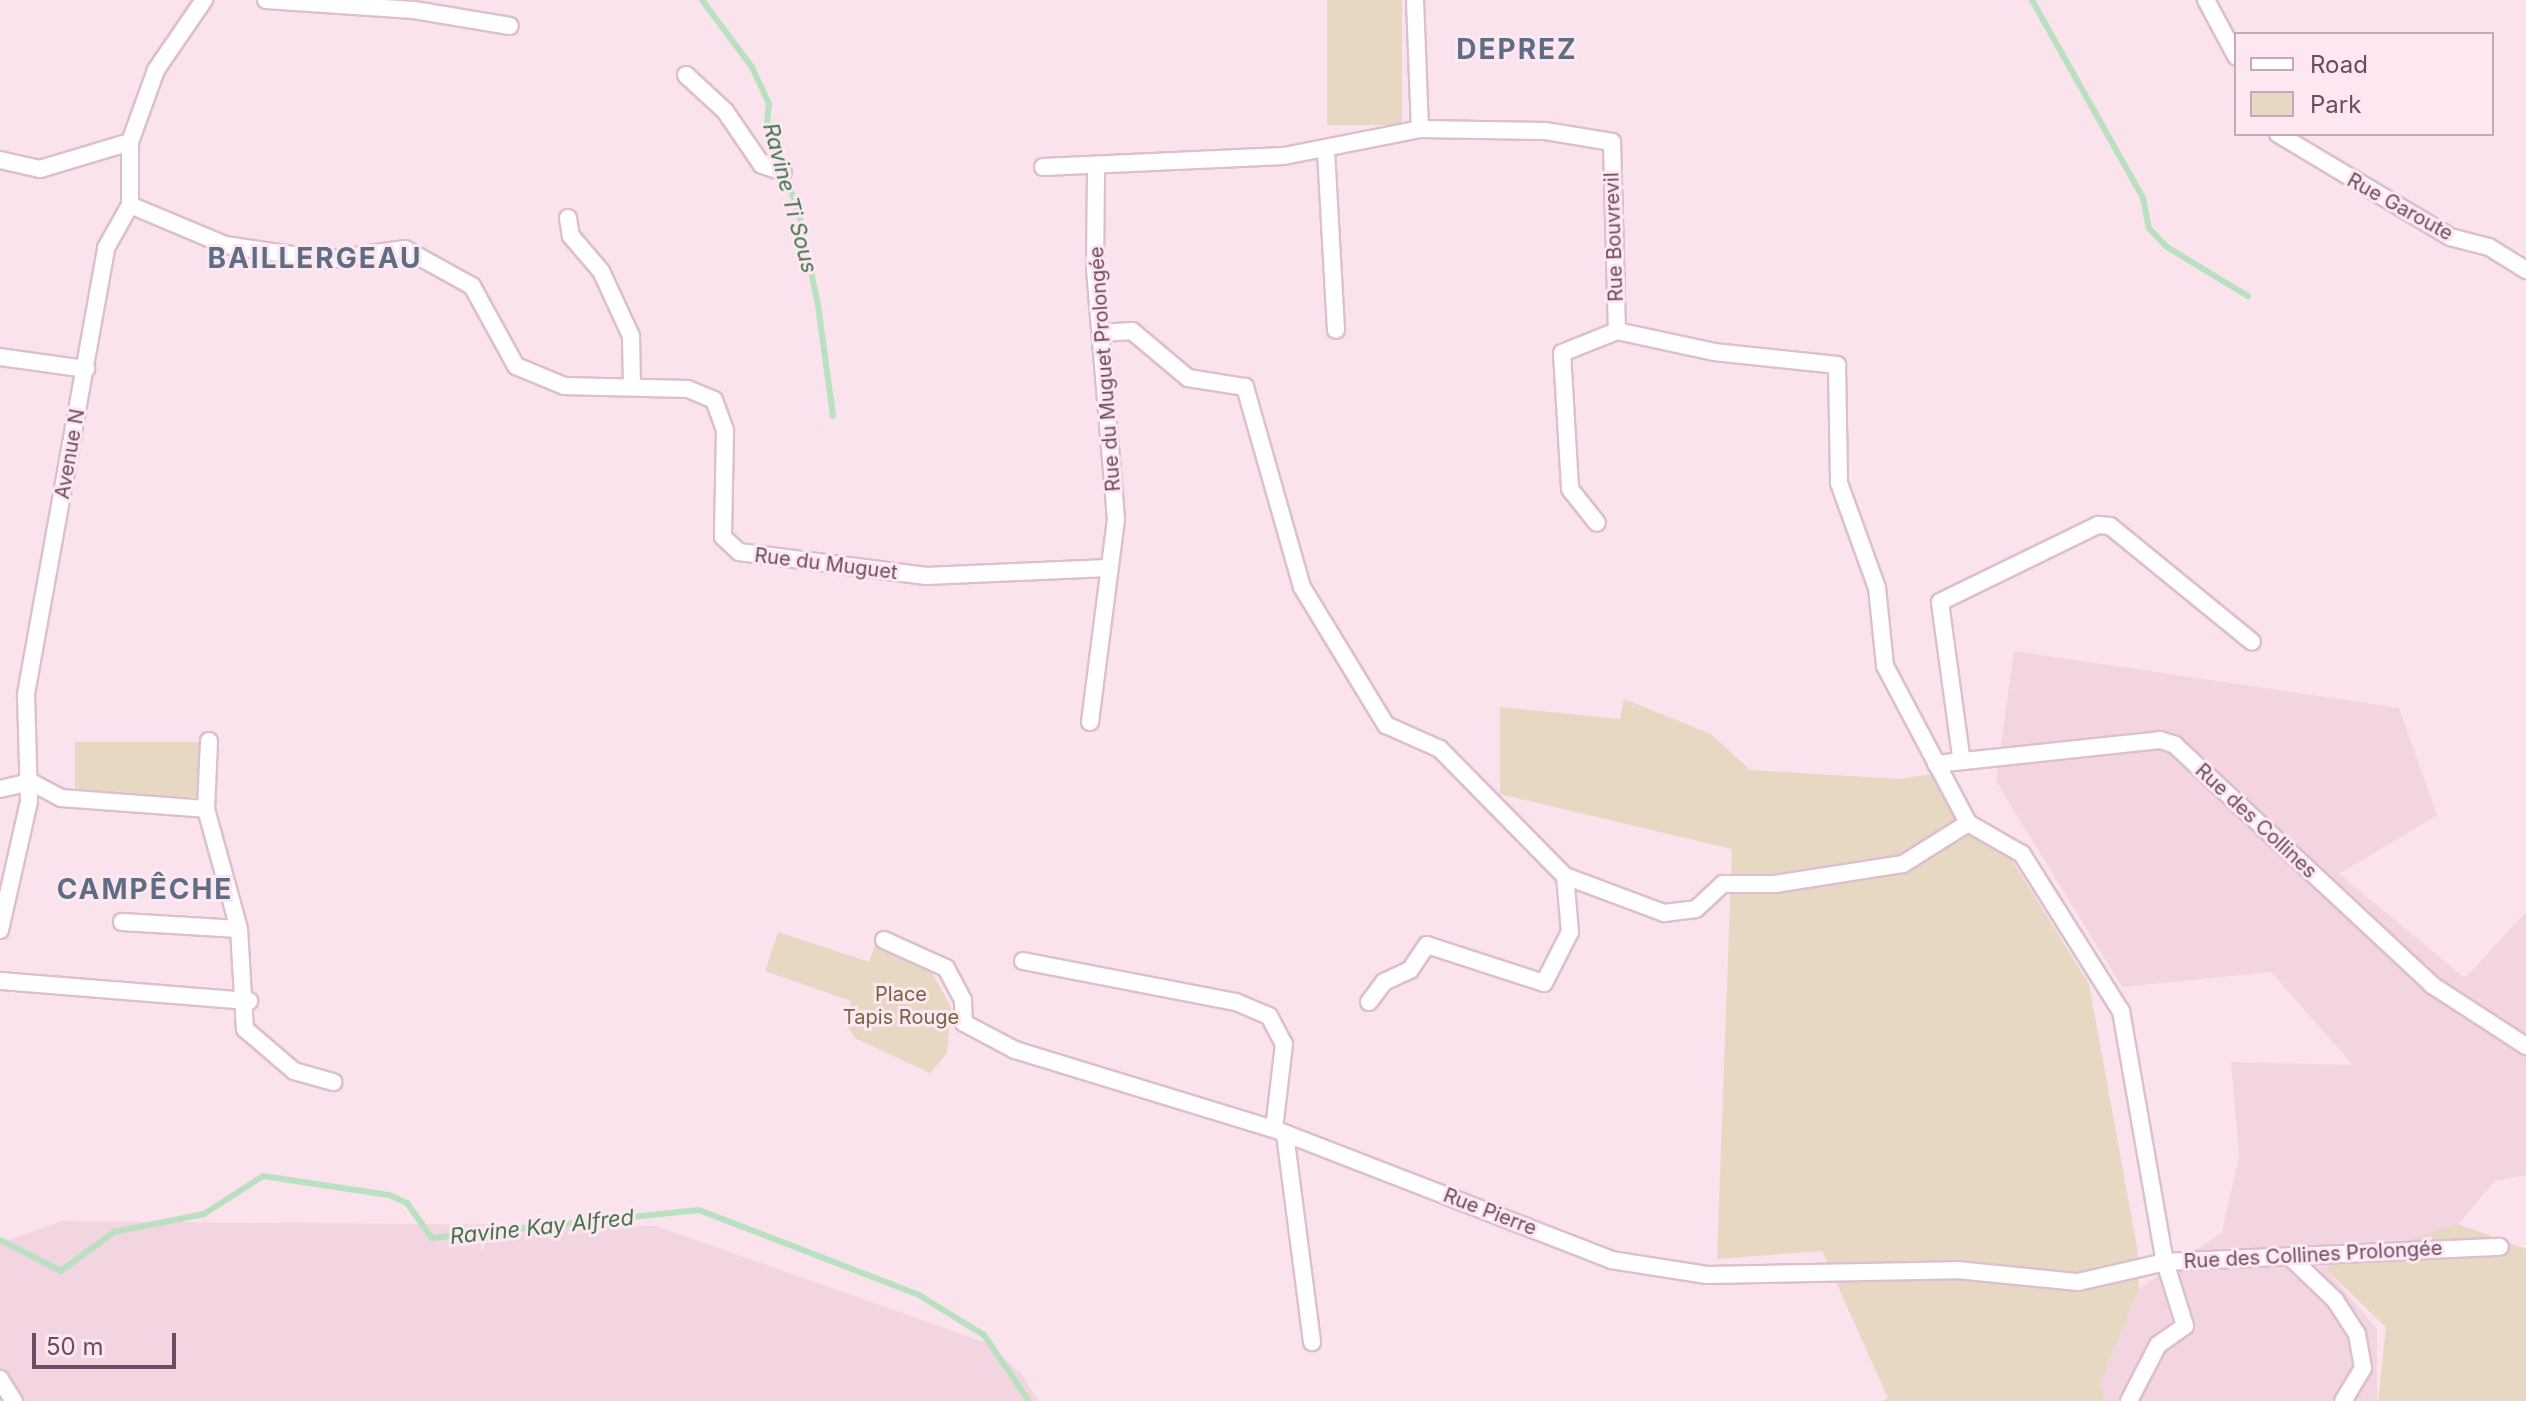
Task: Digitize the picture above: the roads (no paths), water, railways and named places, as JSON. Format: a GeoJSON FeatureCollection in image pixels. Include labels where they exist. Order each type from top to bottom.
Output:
{"type":"FeatureCollection","features":[{"type":"Feature","properties":{"kind":"street","name":"Avenue N"},"geometry":{"type":"LineString","coordinates":[[0,930],[31,782],[26,694],[47,593],[106,248],[130,205],[130,142],[156,70],[204,0]]}},
{"type":"Feature","properties":{"kind":"street"},"geometry":{"type":"LineString","coordinates":[[266,0],[441,13],[510,26]]}},
{"type":"Feature","properties":{"kind":"street"},"geometry":{"type":"LineString","coordinates":[[1043,167],[1096,167],[1326,151],[1420,129],[1415,0]]}},
{"type":"Feature","properties":{"kind":"street"},"geometry":{"type":"LineString","coordinates":[[2206,0],[2234,52]]}},
{"type":"Feature","properties":{"kind":"street"},"geometry":{"type":"LineString","coordinates":[[686,75],[725,111],[762,165],[783,172]]}},
{"type":"Feature","properties":{"kind":"street","name":"Rue Bouvrevil"},"geometry":{"type":"LineString","coordinates":[[1420,129],[1545,131],[1612,142],[1617,331],[1562,353],[1570,489],[1597,523]]}},
{"type":"Feature","properties":{"kind":"street","name":"Rue Garoute"},"geometry":{"type":"LineString","coordinates":[[2281,136],[2450,237],[2489,247],[2526,270]]}},
{"type":"Feature","properties":{"kind":"street"},"geometry":{"type":"LineString","coordinates":[[0,160],[40,169],[130,142]]}},
{"type":"Feature","properties":{"kind":"street"},"geometry":{"type":"LineString","coordinates":[[1326,151],[1336,330]]}},
{"type":"Feature","properties":{"kind":"street","name":"Rue du Muguet Prolongée"},"geometry":{"type":"LineString","coordinates":[[1090,722],[1116,519],[1102,333],[1096,167]]}},
{"type":"Feature","properties":{"kind":"street","name":"Rue du Muguet"},"geometry":{"type":"LineString","coordinates":[[130,205],[225,245],[326,260],[405,249],[472,286],[516,366],[564,386],[632,385],[688,389],[714,400],[725,431],[723,537],[739,552],[926,576],[1108,568]]}},
{"type":"Feature","properties":{"kind":"street"},"geometry":{"type":"LineString","coordinates":[[568,218],[571,236],[601,271],[631,336],[632,385]]}},
{"type":"Feature","properties":{"kind":"street"},"geometry":{"type":"LineString","coordinates":[[1102,333],[1132,331],[1188,378],[1245,387],[1302,587],[1386,725],[1440,749],[1565,876],[1664,913],[1696,909],[1723,884],[1775,884],[1903,864],[1968,823],[1885,666],[1877,588],[1839,483],[1837,365],[1714,352],[1617,331]]}},
{"type":"Feature","properties":{"kind":"street"},"geometry":{"type":"LineString","coordinates":[[0,357],[86,369]]}},
{"type":"Feature","properties":{"kind":"street"},"geometry":{"type":"LineString","coordinates":[[1961,756],[1940,602],[2098,525],[2110,526],[2252,642]]}},
{"type":"Feature","properties":{"kind":"street","name":"Rue des Collines"},"geometry":{"type":"LineString","coordinates":[[1936,764],[1961,756],[2160,740],[2175,745],[2432,985],[2526,1046]]}},
{"type":"Feature","properties":{"kind":"street"},"geometry":{"type":"LineString","coordinates":[[209,741],[206,809],[239,929],[249,1001],[245,1029],[260,1048],[294,1071],[333,1082]]}},
{"type":"Feature","properties":{"kind":"street"},"geometry":{"type":"LineString","coordinates":[[0,789],[31,782],[61,798],[206,809]]}},
{"type":"Feature","properties":{"kind":"street","name":"Rue des Collines Prolongée"},"geometry":{"type":"LineString","coordinates":[[1968,823],[2022,854],[2121,1011],[2165,1262],[2500,1247]]}},
{"type":"Feature","properties":{"kind":"street"},"geometry":{"type":"LineString","coordinates":[[1369,1002],[1384,982],[1410,970],[1427,945],[1544,983],[1570,932],[1565,876]]}},
{"type":"Feature","properties":{"kind":"street"},"geometry":{"type":"LineString","coordinates":[[122,922],[239,929]]}},
{"type":"Feature","properties":{"kind":"street","name":"Rue Pierre"},"geometry":{"type":"LineString","coordinates":[[884,940],[946,968],[963,1000],[964,1023],[1015,1050],[1280,1132],[1611,1260],[1707,1275],[1957,1270],[2078,1282],[2165,1262]]}},
{"type":"Feature","properties":{"kind":"street"},"geometry":{"type":"LineString","coordinates":[[1023,961],[1236,1002],[1269,1016],[1284,1044],[1280,1132],[1312,1342]]}},
{"type":"Feature","properties":{"kind":"street"},"geometry":{"type":"LineString","coordinates":[[0,981],[249,1001]]}},
{"type":"Feature","properties":{"kind":"street"},"geometry":{"type":"LineString","coordinates":[[2289,1256],[2357,1334],[2363,1368],[2343,1401]]}},
{"type":"Feature","properties":{"kind":"street"},"geometry":{"type":"LineString","coordinates":[[2129,1401],[2158,1345],[2185,1326],[2165,1262]]}},
{"type":"Feature","properties":{"kind":"street"},"geometry":{"type":"LineString","coordinates":[[0,1379],[14,1401]]}},
{"type":"Feature","properties":{"kind":"waterway","name":"Ravine Ti Sous"},"geometry":{"type":"LineString","coordinates":[[702,0],[752,67],[769,104],[767,122],[799,214],[818,305],[833,416]]}},
{"type":"Feature","properties":{"kind":"waterway"},"geometry":{"type":"LineString","coordinates":[[2032,0],[2143,198],[2149,228],[2167,247],[2248,296]]}},
{"type":"Feature","properties":{"kind":"waterway","name":"Ravine Kay Alfred"},"geometry":{"type":"LineString","coordinates":[[0,1240],[61,1271],[114,1232],[204,1214],[263,1176],[389,1195],[407,1203],[432,1238],[699,1210],[919,1295],[984,1335],[1029,1401]]}},
{"type":"Feature","properties":{"kind":"district","name":"DEPREZ"},"geometry":{"type":"Point","coordinates":[1517,49]}},
{"type":"Feature","properties":{"kind":"district","name":"BAILLERGEAU"},"geometry":{"type":"Point","coordinates":[315,258]}},
{"type":"Feature","properties":{"kind":"district","name":"CAMPÊCHE"},"geometry":{"type":"Point","coordinates":[145,889]}},
{"type":"Feature","properties":{"kind":"park label","name":"Place Tapis Rouge"},"geometry":{"type":"Point","coordinates":[901,1006]}}]}
